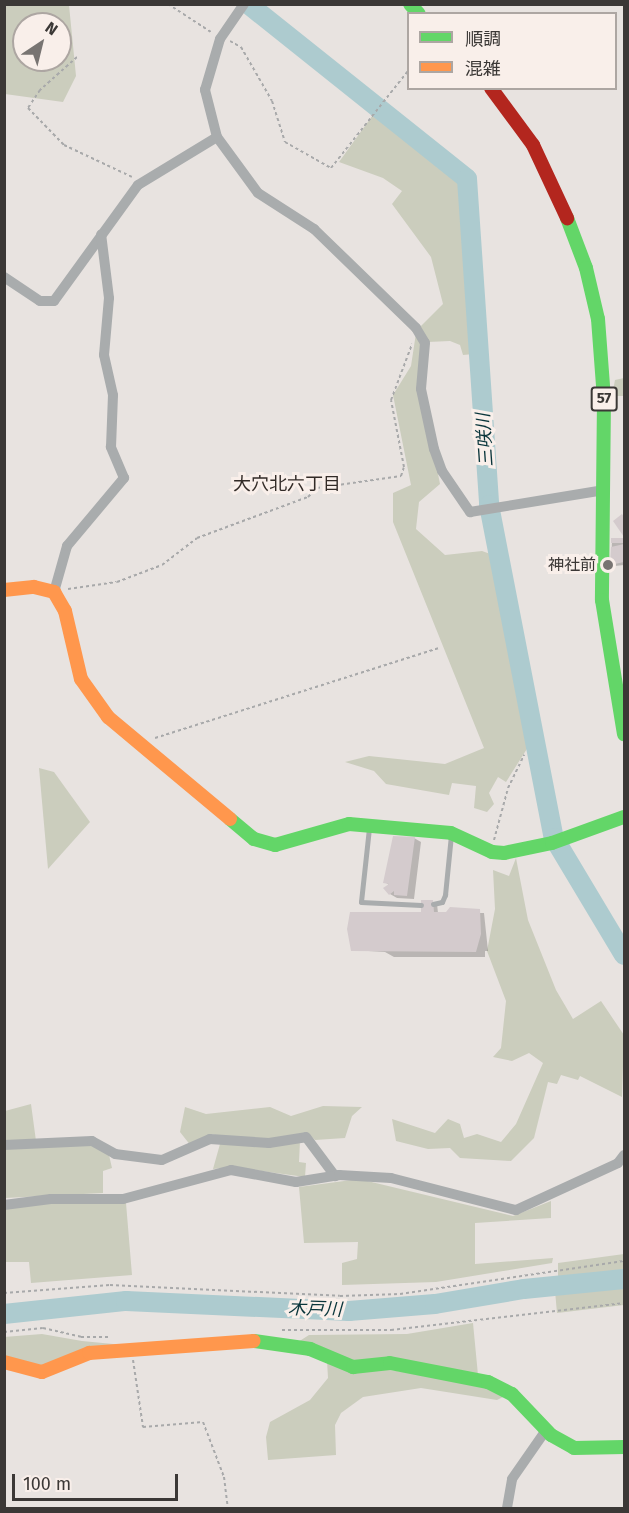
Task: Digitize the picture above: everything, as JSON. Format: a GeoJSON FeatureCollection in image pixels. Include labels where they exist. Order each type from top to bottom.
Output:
{"type":"FeatureCollection","features":[{"type":"Feature","properties":{"kind":"street"},"geometry":{"type":"LineString","coordinates":[[244,4],[222,36],[205,90],[217,137],[258,193],[314,229],[416,328],[425,343],[421,389],[438,462],[470,512],[491,511],[604,490]]}},
{"type":"Feature","properties":{"kind":"street","name":"57"},"geometry":{"type":"LineString","coordinates":[[492,90],[545,166],[586,268],[600,337],[605,629],[624,734]]}},
{"type":"Feature","properties":{"kind":"street"},"geometry":{"type":"LineString","coordinates":[[4,277],[39,301],[54,301],[101,234],[143,182],[217,137]]}},
{"type":"Feature","properties":{"kind":"street"},"geometry":{"type":"LineString","coordinates":[[101,234],[109,298],[104,355],[113,395],[111,447],[124,478],[67,546],[54,592],[65,611],[81,679],[108,717],[254,839],[276,845],[335,827],[369,826],[451,833],[492,852],[552,843],[624,817]]}},
{"type":"Feature","properties":{"kind":"street"},"geometry":{"type":"LineString","coordinates":[[4,590],[34,587],[54,592]]}},
{"type":"Feature","properties":{"kind":"street"},"geometry":{"type":"LineString","coordinates":[[4,1145],[92,1141],[115,1154],[162,1160],[210,1139],[269,1143],[306,1137],[335,1176]]}},
{"type":"Feature","properties":{"kind":"street"},"geometry":{"type":"LineString","coordinates":[[4,1205],[51,1199],[123,1199],[231,1170],[296,1182],[335,1176],[391,1178],[516,1210],[618,1163],[624,1155]]}},
{"type":"Feature","properties":{"kind":"street"},"geometry":{"type":"LineString","coordinates":[[4,1362],[42,1372],[81,1355],[238,1340],[277,1343],[310,1349],[353,1366],[390,1363],[418,1371],[474,1378],[512,1394],[546,1430],[574,1448],[586,1450],[624,1447]]}},
{"type":"Feature","properties":{"kind":"street"},"geometry":{"type":"LineString","coordinates":[[507,1509],[512,1479],[546,1430]]}},
{"type":"Feature","properties":{"kind":"lane"},"geometry":{"type":"LineString","coordinates":[[369,826],[361,902],[421,904]]}},
{"type":"Feature","properties":{"kind":"lane"},"geometry":{"type":"LineString","coordinates":[[434,904],[442,902],[445,895],[451,833]]}},
{"type":"Feature","properties":{"kind":"path"},"geometry":{"type":"LineString","coordinates":[[168,4],[200,27],[241,47],[272,101],[285,142],[331,168],[407,72]]}},
{"type":"Feature","properties":{"kind":"path"},"geometry":{"type":"LineString","coordinates":[[77,57],[40,90],[28,108],[64,145],[143,182]]}},
{"type":"Feature","properties":{"kind":"path"},"geometry":{"type":"LineString","coordinates":[[54,592],[117,582],[162,565],[197,538],[308,497],[317,488],[401,476],[404,466],[391,400],[407,366],[416,328]]}},
{"type":"Feature","properties":{"kind":"path"},"geometry":{"type":"LineString","coordinates":[[139,745],[181,727],[282,700],[438,648]]}},
{"type":"Feature","properties":{"kind":"path"},"geometry":{"type":"LineString","coordinates":[[492,852],[508,789],[524,755]]}},
{"type":"Feature","properties":{"kind":"path"},"geometry":{"type":"LineString","coordinates":[[4,1293],[110,1285],[339,1296],[390,1294],[624,1261]]}},
{"type":"Feature","properties":{"kind":"path"},"geometry":{"type":"LineString","coordinates":[[547,1310],[624,1303]]}},
{"type":"Feature","properties":{"kind":"path"},"geometry":{"type":"LineString","coordinates":[[131,1349],[143,1427],[203,1422],[224,1477],[228,1509]]}},
{"type":"Feature","properties":{"kind":"green space"},"geometry":{"type":"Polygon","coordinates":[[[5,4],[69,5],[70,12],[12,12],[12,72],[72,72],[72,35],[76,76],[63,102],[5,94],[5,4]]]}},
{"type":"Feature","properties":{"kind":"green space"},"geometry":{"type":"Polygon","coordinates":[[[375,112],[459,179],[474,354],[463,355],[460,345],[450,341],[428,342],[419,328],[443,304],[431,257],[392,204],[402,191],[383,178],[339,162],[375,112]]]}},
{"type":"Feature","properties":{"kind":"green space"},"geometry":{"type":"Polygon","coordinates":[[[416,333],[423,345],[419,378],[440,484],[419,502],[416,529],[445,555],[482,551],[496,556],[530,744],[506,782],[498,777],[489,793],[494,804],[487,812],[474,808],[476,786],[452,783],[449,795],[386,784],[374,771],[345,762],[369,756],[445,764],[484,748],[393,522],[393,493],[411,485],[393,395],[411,366],[416,333]]]}},
{"type":"Feature","properties":{"kind":"green space"},"geometry":{"type":"Polygon","coordinates":[[[624,378],[624,396],[612,396],[615,380],[624,378]]]}},
{"type":"Feature","properties":{"kind":"green space"},"geometry":{"type":"Polygon","coordinates":[[[39,768],[54,772],[90,822],[48,869],[39,768]]]}},
{"type":"Feature","properties":{"kind":"green space"},"geometry":{"type":"Polygon","coordinates":[[[516,858],[528,920],[556,990],[573,1019],[601,1001],[624,1035],[622,1097],[580,1076],[578,1080],[561,1075],[557,1084],[548,1082],[534,1138],[511,1161],[460,1158],[450,1148],[428,1149],[396,1141],[392,1119],[435,1133],[448,1119],[460,1124],[464,1138],[477,1134],[501,1142],[516,1124],[543,1063],[529,1053],[512,1061],[493,1057],[501,1048],[506,1001],[487,951],[495,909],[493,870],[509,876],[516,858]]]}},
{"type":"Feature","properties":{"kind":"green space"},"geometry":{"type":"Polygon","coordinates":[[[31,1104],[36,1141],[91,1144],[109,1155],[112,1168],[103,1171],[103,1193],[5,1198],[5,1111],[31,1104]]]}},
{"type":"Feature","properties":{"kind":"green space"},"geometry":{"type":"Polygon","coordinates":[[[323,1106],[362,1107],[352,1116],[345,1138],[315,1140],[306,1132],[281,1140],[224,1138],[212,1134],[191,1146],[180,1132],[185,1107],[206,1114],[270,1107],[291,1116],[323,1106]]]}},
{"type":"Feature","properties":{"kind":"green space"},"geometry":{"type":"Polygon","coordinates":[[[300,1141],[299,1162],[306,1163],[305,1177],[233,1167],[213,1169],[220,1144],[300,1141]]]}},
{"type":"Feature","properties":{"kind":"green space"},"geometry":{"type":"Polygon","coordinates":[[[359,1179],[513,1216],[551,1201],[551,1218],[475,1223],[475,1264],[553,1258],[552,1263],[436,1282],[342,1285],[342,1263],[357,1259],[358,1242],[304,1243],[299,1187],[359,1179]]]}},
{"type":"Feature","properties":{"kind":"green space"},"geometry":{"type":"Polygon","coordinates":[[[51,1203],[126,1203],[132,1275],[31,1283],[29,1262],[5,1262],[4,1209],[51,1203]]]}},
{"type":"Feature","properties":{"kind":"green space"},"geometry":{"type":"Polygon","coordinates":[[[624,1254],[624,1278],[558,1282],[558,1263],[624,1254]]]}},
{"type":"Feature","properties":{"kind":"green space"},"geometry":{"type":"Polygon","coordinates":[[[624,1287],[624,1305],[557,1313],[555,1291],[624,1287]]]}},
{"type":"Feature","properties":{"kind":"green space"},"geometry":{"type":"Polygon","coordinates":[[[473,1323],[478,1375],[353,1361],[298,1342],[309,1335],[407,1334],[473,1323]]]}},
{"type":"Feature","properties":{"kind":"green space"},"geometry":{"type":"Polygon","coordinates":[[[42,1334],[134,1346],[42,1367],[5,1357],[4,1337],[42,1334]]]}},
{"type":"Feature","properties":{"kind":"green space"},"geometry":{"type":"Polygon","coordinates":[[[327,1361],[473,1382],[507,1395],[497,1400],[421,1388],[363,1397],[341,1413],[335,1425],[336,1455],[268,1460],[266,1437],[270,1422],[310,1400],[328,1378],[327,1361]]]}},
{"type":"Feature","properties":{"kind":"building"},"geometry":{"type":"Polygon","coordinates":[[[622,514],[624,517],[624,537],[613,521],[622,514]]]}},
{"type":"Feature","properties":{"kind":"building"},"geometry":{"type":"Polygon","coordinates":[[[611,538],[624,538],[624,543],[611,543],[611,538]]]}},
{"type":"Feature","properties":{"kind":"building"},"geometry":{"type":"Polygon","coordinates":[[[624,544],[624,562],[610,565],[611,547],[624,544]]]}},
{"type":"Feature","properties":{"kind":"building"},"geometry":{"type":"Polygon","coordinates":[[[393,836],[415,837],[407,896],[394,895],[394,891],[389,895],[383,888],[389,884],[383,883],[393,836]]]}},
{"type":"Feature","properties":{"kind":"building"},"geometry":{"type":"Polygon","coordinates":[[[421,900],[433,900],[434,912],[446,912],[450,907],[480,909],[481,934],[476,952],[351,951],[347,929],[350,912],[421,912],[421,900]]]}},
{"type":"Feature","properties":{"kind":"waterway","name":"三咲川"},"geometry":{"type":"LineString","coordinates":[[248,4],[467,179],[489,505],[554,838],[624,955]]}},
{"type":"Feature","properties":{"kind":"waterway","name":"木戸川"},"geometry":{"type":"LineString","coordinates":[[4,1314],[126,1301],[349,1311],[435,1304],[524,1289],[624,1279]]}},
{"type":"Feature","properties":{"kind":"traffic: fast"},"geometry":{"type":"LineString","coordinates":[[410,4],[417,12]]}},
{"type":"Feature","properties":{"kind":"traffic: fast"},"geometry":{"type":"LineString","coordinates":[[567,218],[586,268],[598,319],[604,399],[602,600],[624,734]]}},
{"type":"Feature","properties":{"kind":"traffic: fast"},"geometry":{"type":"LineString","coordinates":[[230,819],[254,839],[275,845],[349,824],[451,833],[492,852],[504,853],[552,843],[624,817]]}},
{"type":"Feature","properties":{"kind":"traffic: fast"},"geometry":{"type":"LineString","coordinates":[[254,1341],[310,1349],[353,1367],[390,1363],[488,1382],[512,1394],[551,1435],[574,1448],[624,1447]]}},
{"type":"Feature","properties":{"kind":"traffic: slow"},"geometry":{"type":"LineString","coordinates":[[4,590],[34,587],[54,592],[65,611],[81,679],[108,717],[230,819]]}},
{"type":"Feature","properties":{"kind":"traffic: slow"},"geometry":{"type":"LineString","coordinates":[[4,1362],[42,1372],[89,1353],[254,1341]]}},
{"type":"Feature","properties":{"kind":"traffic: jam"},"geometry":{"type":"LineString","coordinates":[[492,90],[533,145],[567,218]]}},
{"type":"Feature","properties":{"kind":"place","name":"神社前"},"geometry":{"type":"Point","coordinates":[608,565]}},
{"type":"Feature","properties":{"kind":"district","name":"大穴北六丁目"},"geometry":{"type":"Point","coordinates":[287,484]}}]}
